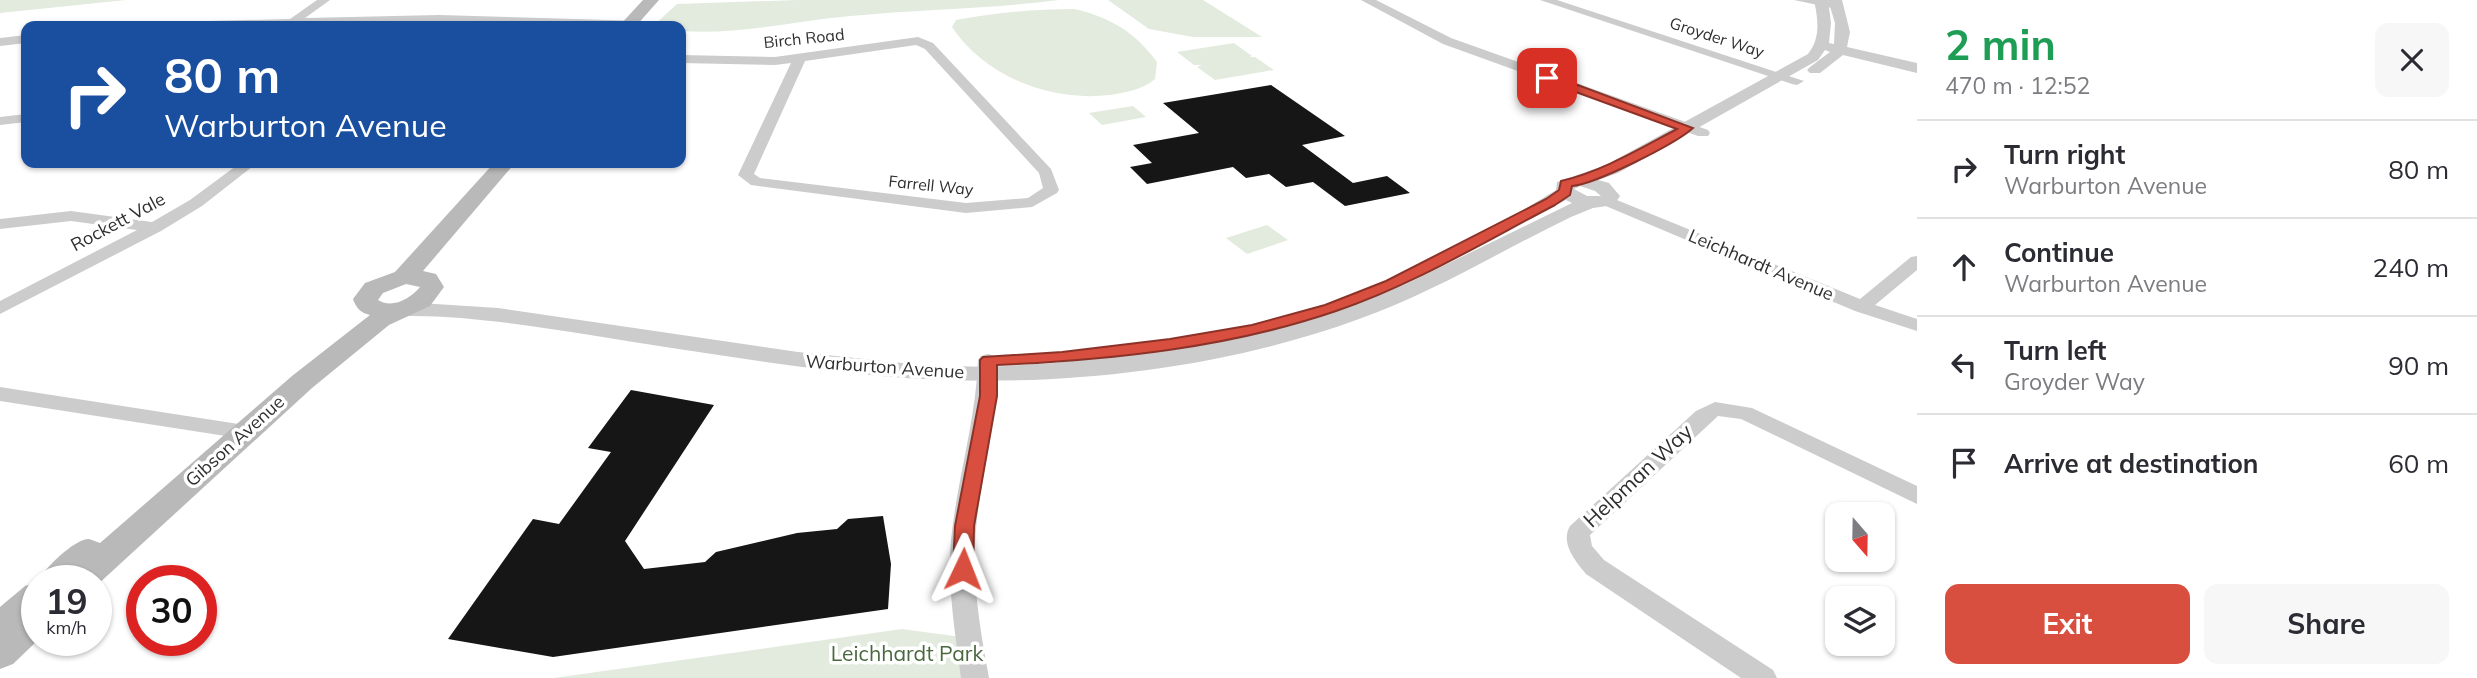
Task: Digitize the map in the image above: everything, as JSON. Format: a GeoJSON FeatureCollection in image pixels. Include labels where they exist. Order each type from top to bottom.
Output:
{"type":"FeatureCollection","features":[{"type":"Feature","properties":{"kind":"main road"},"geometry":{"type":"LineString","coordinates":[[638,21],[651,0]]}},
{"type":"Feature","properties":{"kind":"main road"},"geometry":{"type":"LineString","coordinates":[[640,21],[663,0]]}},
{"type":"Feature","properties":{"kind":"main road"},"geometry":{"type":"LineString","coordinates":[[501,168],[426,254],[421,281],[427,296],[391,309],[365,299],[374,288],[421,281],[518,168]]}},
{"type":"Feature","properties":{"kind":"main road","name":"Gibson Avenue"},"geometry":{"type":"LineString","coordinates":[[96,565],[237,431],[347,332],[391,309]]}},
{"type":"Feature","properties":{"kind":"main road","name":"Gibson Avenue"},"geometry":{"type":"LineString","coordinates":[[74,565],[237,431]]}},
{"type":"Feature","properties":{"kind":"main road"},"geometry":{"type":"LineString","coordinates":[[0,628],[21,610]]}},
{"type":"Feature","properties":{"kind":"main road"},"geometry":{"type":"LineString","coordinates":[[0,653],[21,634]]}},
{"type":"Feature","properties":{"kind":"street"},"geometry":{"type":"LineString","coordinates":[[294,21],[324,0]]}},
{"type":"Feature","properties":{"kind":"street"},"geometry":{"type":"LineString","coordinates":[[1367,0],[1447,41],[1695,131]]}},
{"type":"Feature","properties":{"kind":"street","name":"Groyder Way"},"geometry":{"type":"LineString","coordinates":[[1546,0],[1789,79]]}},
{"type":"Feature","properties":{"kind":"street"},"geometry":{"type":"LineString","coordinates":[[1800,0],[1829,2],[1844,27],[1832,47],[1917,66]]}},
{"type":"Feature","properties":{"kind":"street"},"geometry":{"type":"LineString","coordinates":[[294,21],[458,13],[567,21]]}},
{"type":"Feature","properties":{"kind":"street"},"geometry":{"type":"LineString","coordinates":[[0,42],[21,40]]}},
{"type":"Feature","properties":{"kind":"street","name":"Birch Road"},"geometry":{"type":"LineString","coordinates":[[686,59],[775,61],[918,41],[929,46]]}},
{"type":"Feature","properties":{"kind":"street","name":"Farrell Way"},"geometry":{"type":"LineString","coordinates":[[800,57],[746,175],[756,182],[966,208],[1032,202],[1051,190],[1046,172],[929,46]]}},
{"type":"Feature","properties":{"kind":"street","name":"Warburton Avenue"},"geometry":{"type":"LineString","coordinates":[[421,281],[586,315],[827,351],[939,360],[988,367],[1052,371],[1218,350],[1303,330],[1409,291],[1591,194],[1695,131],[1789,79],[1829,62],[1832,47]]}},
{"type":"Feature","properties":{"kind":"street"},"geometry":{"type":"LineString","coordinates":[[0,121],[21,119]]}},
{"type":"Feature","properties":{"kind":"street","name":"Warburton Avenue"},"geometry":{"type":"LineString","coordinates":[[1591,194],[1620,180],[1695,131]]}},
{"type":"Feature","properties":{"kind":"street","name":"Rockett Vale"},"geometry":{"type":"LineString","coordinates":[[0,308],[155,228],[196,203],[242,168]]}},
{"type":"Feature","properties":{"kind":"street","name":"Leichhardt Avenue"},"geometry":{"type":"LineString","coordinates":[[1591,194],[1862,307],[1917,325]]}},
{"type":"Feature","properties":{"kind":"street"},"geometry":{"type":"LineString","coordinates":[[0,224],[71,216],[155,228]]}},
{"type":"Feature","properties":{"kind":"street"},"geometry":{"type":"LineString","coordinates":[[1862,307],[1917,261]]}},
{"type":"Feature","properties":{"kind":"street","name":"Warburton Avenue"},"geometry":{"type":"LineString","coordinates":[[391,309],[475,310],[809,362],[922,373],[988,367]]}},
{"type":"Feature","properties":{"kind":"street"},"geometry":{"type":"LineString","coordinates":[[975,678],[963,591],[964,526],[989,396],[988,367]]}},
{"type":"Feature","properties":{"kind":"street"},"geometry":{"type":"LineString","coordinates":[[0,394],[237,431]]}},
{"type":"Feature","properties":{"kind":"street","name":"Helpman Way"},"geometry":{"type":"LineString","coordinates":[[1763,678],[1595,567],[1583,554],[1578,543],[1578,532],[1703,416],[1715,409],[1751,416],[1917,496]]}},
{"type":"Feature","properties":{"kind":"green space"},"geometry":{"type":"Polygon","coordinates":[[[0,0],[126,0],[0,13],[0,0]]]}},
{"type":"Feature","properties":{"kind":"green space"},"geometry":{"type":"Polygon","coordinates":[[[798,0],[1059,0],[851,16],[702,32],[686,31],[686,21],[658,21],[677,4],[798,0]]]}},
{"type":"Feature","properties":{"kind":"green space"},"geometry":{"type":"Polygon","coordinates":[[[1108,0],[1203,0],[1262,37],[1193,37],[1149,29],[1108,0]]]}},
{"type":"Feature","properties":{"kind":"green space"},"geometry":{"type":"Polygon","coordinates":[[[1074,9],[1099,16],[1131,34],[1157,62],[1155,79],[1140,88],[1110,95],[1088,96],[1043,90],[1021,82],[982,60],[952,27],[956,20],[985,15],[1074,9]]]}},
{"type":"Feature","properties":{"kind":"green space"},"geometry":{"type":"Polygon","coordinates":[[[1234,43],[1252,56],[1249,57],[1255,57],[1274,70],[1215,80],[1197,67],[1202,65],[1194,65],[1177,52],[1234,43]]]}},
{"type":"Feature","properties":{"kind":"green space"},"geometry":{"type":"Polygon","coordinates":[[[1133,106],[1146,117],[1102,125],[1089,113],[1133,106]]]}},
{"type":"Feature","properties":{"kind":"green space"},"geometry":{"type":"Polygon","coordinates":[[[1267,225],[1288,240],[1247,254],[1226,238],[1267,225]]]}},
{"type":"Feature","properties":{"kind":"green space","name":"Leichhardt Park"},"geometry":{"type":"Polygon","coordinates":[[[902,629],[969,638],[975,678],[554,678],[902,629]]]}},
{"type":"Feature","properties":{"kind":"building"},"geometry":{"type":"Polygon","coordinates":[[[1271,85],[1345,136],[1302,145],[1353,183],[1387,176],[1410,193],[1345,206],[1313,182],[1286,187],[1269,174],[1246,178],[1233,167],[1147,184],[1130,167],[1152,163],[1133,145],[1199,133],[1163,103],[1271,85]]]}},
{"type":"Feature","properties":{"kind":"building"},"geometry":{"type":"Polygon","coordinates":[[[631,390],[714,405],[625,541],[644,569],[705,562],[716,552],[797,533],[837,529],[848,519],[883,516],[891,564],[888,609],[553,657],[448,639],[533,519],[559,524],[611,452],[588,448],[631,390]]]}},
{"type":"Feature","properties":{"kind":"route"},"geometry":{"type":"LineString","coordinates":[[963,569],[964,526],[989,396],[988,360],[1062,357],[1170,344],[1253,329],[1331,308],[1391,284],[1437,261],[1550,202],[1566,192],[1566,183],[1582,181],[1612,169],[1687,128],[1547,78]]}}]}
